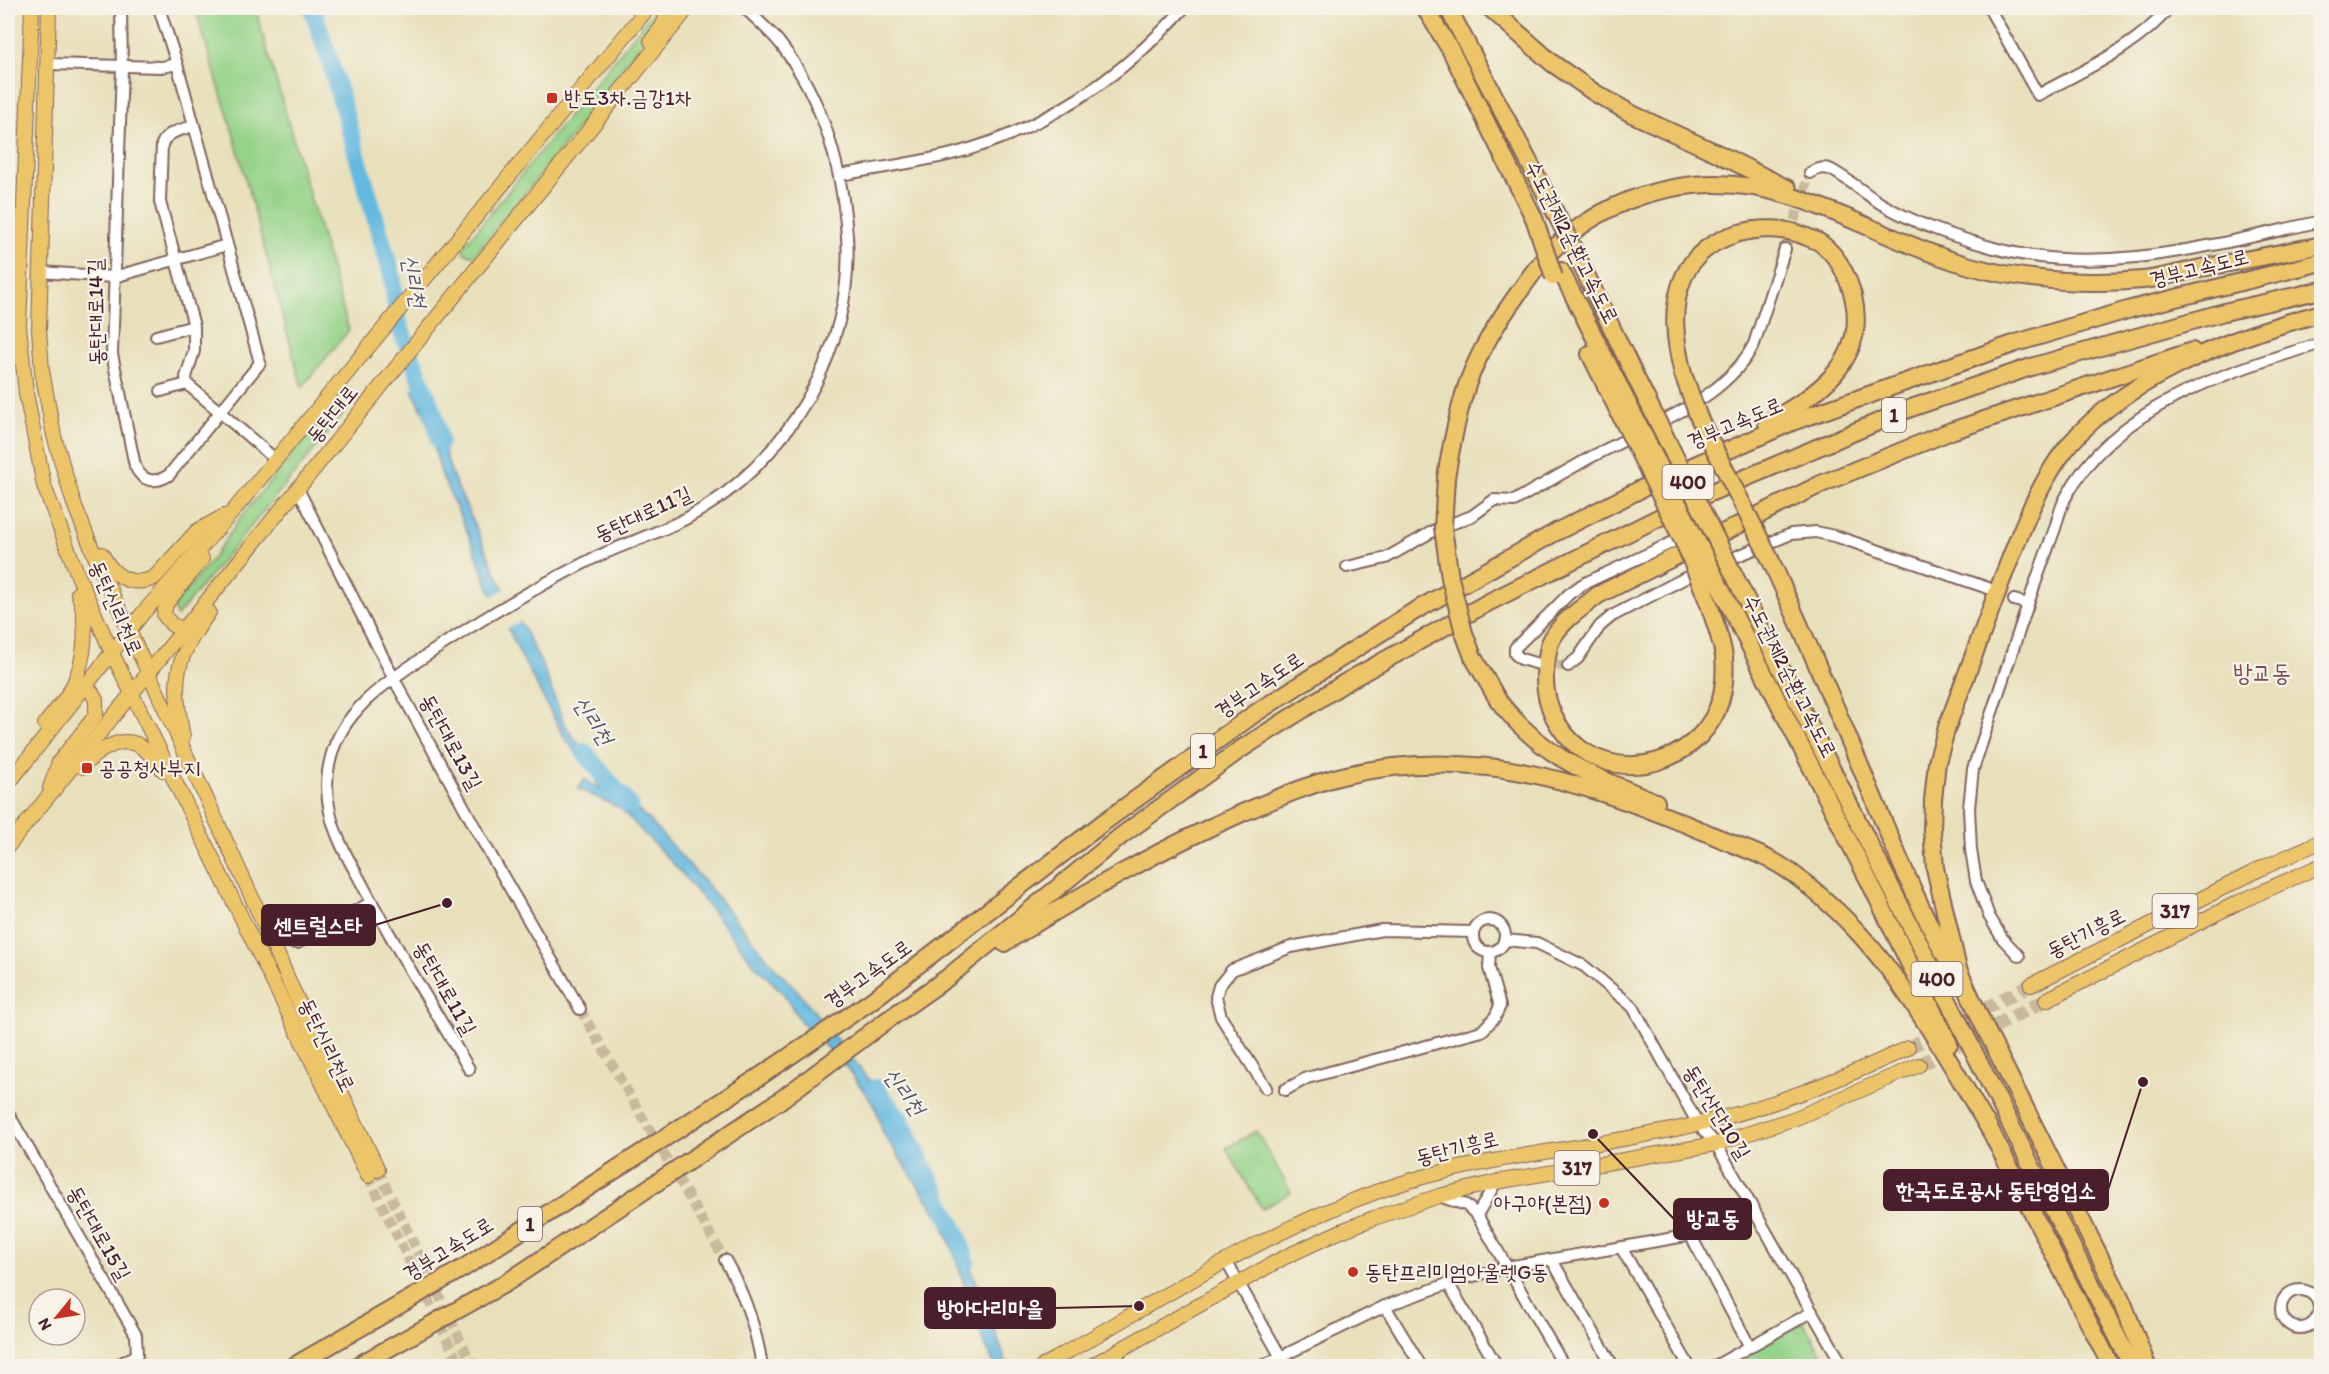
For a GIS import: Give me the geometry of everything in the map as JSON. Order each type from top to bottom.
[{"type":"highway","name":"수도권제2순환고속도로","points":[[1425,8],[1450,49],[1534,218],[1557,274],[1560,294],[1613,386],[1725,597],[1869,881],[1990,1130],[2111,1366]]},
{"type":"highway","name":"수도권제2순환고속도로","points":[[1448,8],[1551,204],[1742,591],[2132,1366]]},
{"type":"highway","points":[[1490,8],[1552,63],[1595,93],[1632,114],[1719,154],[1834,214]]},
{"type":"highway","points":[[1990,1130],[1941,1049],[1880,959],[1840,914],[1778,864],[1670,808],[1610,783],[1555,755],[1531,738],[1498,700],[1473,657],[1464,633],[1449,578],[1443,528],[1446,478],[1454,435],[1468,383],[1494,328],[1533,272],[1564,239],[1603,213],[1627,201],[1695,183],[1721,182],[1789,195],[1952,261],[2006,274],[2055,280],[2143,280],[2322,245]]},
{"type":"highway","points":[[1696,464],[1777,417],[1816,392],[1834,376],[1847,358],[1855,335],[1857,311],[1851,288],[1840,265],[1823,244],[1797,232],[1772,228],[1750,229],[1706,250],[1694,260],[1685,274],[1676,304],[1674,333],[1683,374],[1699,418],[1771,561],[1816,662],[1907,878],[2123,1303],[2147,1366]]},
{"type":"highway","name":"경부고속도로","points":[[294,1366],[465,1267],[762,1075],[871,1001],[1104,822],[1311,676],[1413,612],[1556,532],[1642,488],[1792,422],[2016,343],[2131,309],[2322,262]]},
{"type":"highway","name":"경부고속도로","points":[[357,1366],[506,1283],[779,1101],[886,1020],[947,978],[1121,836],[1241,749],[1346,682],[1500,597],[1698,498],[1911,408],[2031,368],[2214,315],[2322,290]]},
{"type":"highway","points":[[1613,386],[1687,549],[1709,604],[1724,654],[1725,680],[1721,704],[1712,720],[1701,735],[1680,753],[1651,764],[1620,766],[1596,759],[1580,749],[1560,728],[1547,703],[1544,679],[1550,643],[1567,620],[1598,595],[1821,484],[1951,431],[2140,367],[2322,313]]},
{"type":"highway","points":[[1983,1024],[1958,969],[1935,868],[1933,800],[1937,762],[1947,727],[2028,514],[2059,458],[2103,412],[2132,391],[2224,344],[2284,323]]},
{"type":"highway","points":[[947,978],[1068,903],[1202,830],[1315,783],[1382,768],[1459,765],[1529,774],[1669,817],[1778,864]]},
{"type":"main road","name":"동탄신리천로","points":[[32,8],[19,326],[33,435],[44,486],[111,653],[175,786],[373,1173],[271,939],[84,531],[64,472],[48,407],[42,371],[39,329],[49,8]]},
{"type":"main road","name":"동탄대로","points":[[8,784],[129,630],[234,510],[648,8]]},
{"type":"main road","points":[[639,69],[640,55],[666,21],[663,8]]},
{"type":"main road","name":"동탄대로","points":[[8,846],[688,8]]},
{"type":"main road","points":[[64,472],[77,491],[108,567],[124,579],[134,582],[145,582],[154,578],[197,531],[234,510]]},
{"type":"main road","points":[[184,629],[172,625],[164,615],[166,604],[211,548],[234,510]]},
{"type":"main road","points":[[22,766],[42,727],[72,688],[79,669],[85,638],[81,601],[66,562],[61,533]]},
{"type":"main road","points":[[187,760],[176,695],[178,665],[192,635],[256,540]]},
{"type":"main road","points":[[47,798],[59,762],[96,715],[96,700],[91,691],[84,689]]},
{"type":"main road","points":[[47,798],[70,781],[93,755],[114,744],[128,742],[140,746],[175,786]]},
{"type":"main road","name":"동탄기흥로","points":[[2031,985],[2262,868],[2322,841]]},
{"type":"main road","name":"동탄기흥로","points":[[2046,1000],[2228,907],[2322,865]]},
{"type":"main road","name":"동탄기흥로","points":[[1047,1364],[1226,1261],[1322,1214],[1408,1182],[1497,1159],[1636,1137],[1698,1124],[1818,1088],[1908,1048]]},
{"type":"main road","name":"동탄기흥로","points":[[1091,1366],[1283,1258],[1341,1230],[1439,1196],[1496,1182],[1716,1144],[1796,1118],[1919,1065]]},
{"type":"street","name":"동탄대로14길","points":[[121,8],[122,67],[112,354],[135,466],[138,473],[151,481],[169,475],[260,363],[177,64],[159,8]]},
{"type":"street","name":"동탄대로11길","points":[[469,1069],[372,903],[339,840],[330,815],[327,792],[331,756],[347,722],[361,705],[394,679],[454,637],[593,558],[667,528],[709,505],[747,475],[764,458],[798,414],[823,367],[835,335],[843,303],[848,268],[848,243],[840,175],[827,130],[804,80],[776,39],[744,8]]},
{"type":"street","points":[[840,175],[952,154],[1037,122],[1087,94],[1119,71],[1155,39],[1184,8]]},
{"type":"street","points":[[1989,8],[2038,95],[2140,37],[2169,8]]},
{"type":"street","points":[[48,64],[162,68],[177,64]]},
{"type":"street","points":[[194,126],[170,133],[162,144],[160,202],[194,326],[194,351],[186,377],[187,384],[275,459]]},
{"type":"street","points":[[1810,173],[1824,168],[1833,170],[1857,188],[1909,218],[1967,240],[1996,249],[2061,258],[2098,260],[2181,251],[2322,221]]},
{"type":"street","points":[[40,272],[114,277],[227,245]]},
{"type":"street","points":[[1347,567],[1386,558],[1436,530],[1472,516],[1494,500],[1514,501],[1591,457],[1693,406],[1747,357],[1754,344],[1785,249]]},
{"type":"street","points":[[156,336],[194,326]]},
{"type":"street","points":[[2019,956],[2002,938],[1989,916],[1976,881],[1971,850],[1969,808],[1973,769],[2066,497],[2090,461],[2126,428],[2170,400],[2209,380],[2322,343]]},
{"type":"street","points":[[161,391],[187,384]]},
{"type":"street","name":"동탄대로13길","points":[[298,489],[394,679],[482,840],[580,1009]]},
{"type":"street","points":[[1568,666],[1578,658],[1600,626],[1612,616],[1689,576],[1791,534],[1816,532],[1838,537],[1988,588]]},
{"type":"street","points":[[1542,665],[1521,659],[1515,654],[1515,648],[1569,594],[1582,584],[1673,543]]},
{"type":"street","points":[[2014,600],[2028,604]]},
{"type":"street","points":[[271,939],[297,943],[372,903]]},
{"type":"street","points":[[1495,921],[1503,929],[1504,940],[1499,949],[1490,952],[1480,950],[1476,947],[1473,932],[1479,923],[1495,921]]},
{"type":"street","points":[[1266,1088],[1221,1017],[1216,997],[1219,986],[1232,970],[1291,947],[1382,930],[1473,932]]},
{"type":"street","name":"동탄산단10길","points":[[1504,940],[1538,943],[1584,966],[1633,1007],[1698,1124],[1716,1144],[1843,1366]]},
{"type":"street","points":[[1285,1090],[1307,1078],[1482,1031],[1495,1017],[1500,1006],[1489,968],[1490,952]]},
{"type":"street","points":[[2322,1022],[2322,1037]]},
{"type":"street","name":"동탄대로15길","points":[[8,1113],[136,1335],[137,1355],[116,1366]]},
{"type":"street","points":[[1477,1215],[1496,1182]]},
{"type":"street","points":[[1439,1196],[1460,1202],[1477,1215],[1564,1366]]},
{"type":"street","points":[[1262,1366],[1385,1306],[1448,1283],[1507,1267],[1622,1249],[1703,1233],[1751,1206]]},
{"type":"street","points":[[1690,1236],[1750,1347]]},
{"type":"street","points":[[1622,1249],[1689,1366]]},
{"type":"street","points":[[725,1260],[742,1292],[754,1323],[762,1366]]},
{"type":"street","points":[[1552,1260],[1613,1366]]},
{"type":"street","points":[[1226,1261],[1286,1366]]},
{"type":"street","points":[[1448,1283],[1497,1366]]},
{"type":"street","points":[[1385,1306],[1420,1366]]},
{"type":"street","points":[[1715,1366],[1812,1312]]},
{"type":"street","points":[[1112,1366],[1121,1350]]},
{"type":"green space","points":[[195,8],[255,8],[349,330],[302,387],[234,136]]},
{"type":"green space","points":[[656,8],[659,13],[658,23],[624,65],[612,86],[474,256],[464,253],[463,247]]},
{"type":"green space","points":[[336,401],[345,405],[347,410],[177,616],[174,609],[176,603],[213,558],[240,518]]},
{"type":"green space","points":[[1256,1131],[1291,1192],[1262,1209],[1226,1148]]},
{"type":"green space","points":[[1803,1322],[1829,1366],[1725,1366]]},
{"type":"water","points":[[398,340],[434,414],[452,475],[497,575],[544,669],[564,724],[618,792],[649,820],[715,894],[777,970],[798,991],[889,1105],[908,1134],[959,1237],[1008,1366],[995,1366],[977,1327],[941,1220],[883,1133],[875,1106],[847,1068],[801,1022],[784,994],[755,965],[680,871],[620,808],[578,789],[585,779],[600,790],[594,775],[564,737],[519,652],[488,585],[442,476],[425,416],[391,347]]},
{"type":"pier","points":[[399,337],[420,379],[410,392],[388,347]]},
{"type":"pier","points":[[507,588],[523,620],[506,629],[490,597]]},
{"type":"waterway","name":"신리천","points":[[312,8],[329,58],[392,276],[398,322],[434,414],[440,442]]},
{"type":"waterway","name":"신리천","points":[[584,752],[630,806]]},
{"type":"waterway","name":"신리천","points":[[875,1088],[900,1119],[958,1236],[966,1261]]},
{"type":"tunnel","points":[[1785,249],[1810,173]]},
{"type":"tunnel","points":[[1542,665],[1568,666]]},
{"type":"tunnel","points":[[1908,1048],[2031,985]]},
{"type":"tunnel","points":[[1919,1065],[2046,1000]]},
{"type":"tunnel","points":[[580,1009],[725,1260]]},
{"type":"tunnel","points":[[378,1170],[473,1366]]},
{"type":"tunnel","points":[[368,1176],[460,1366]]},
{"type":"place","name":"반도3차.금강1차","points":[[552,98]]},
{"type":"place","name":"공공청사부지","points":[[87,768]]},
{"type":"place","name":"센트럴스타","points":[[447,903]]},
{"type":"place","name":"한국도로공사 동탄영업소","points":[[2143,1082]]},
{"type":"place","name":"방교동","points":[[1593,1134]]},
{"type":"place","name":"아구야(본점)","points":[[1604,1203]]},
{"type":"place","name":"동탄프리미엄아울렛G동","points":[[1353,1272]]},
{"type":"place","name":"방아다리마을","points":[[1139,1306]]},
{"type":"district","name":"방교동","points":[[2262,673]]}]
